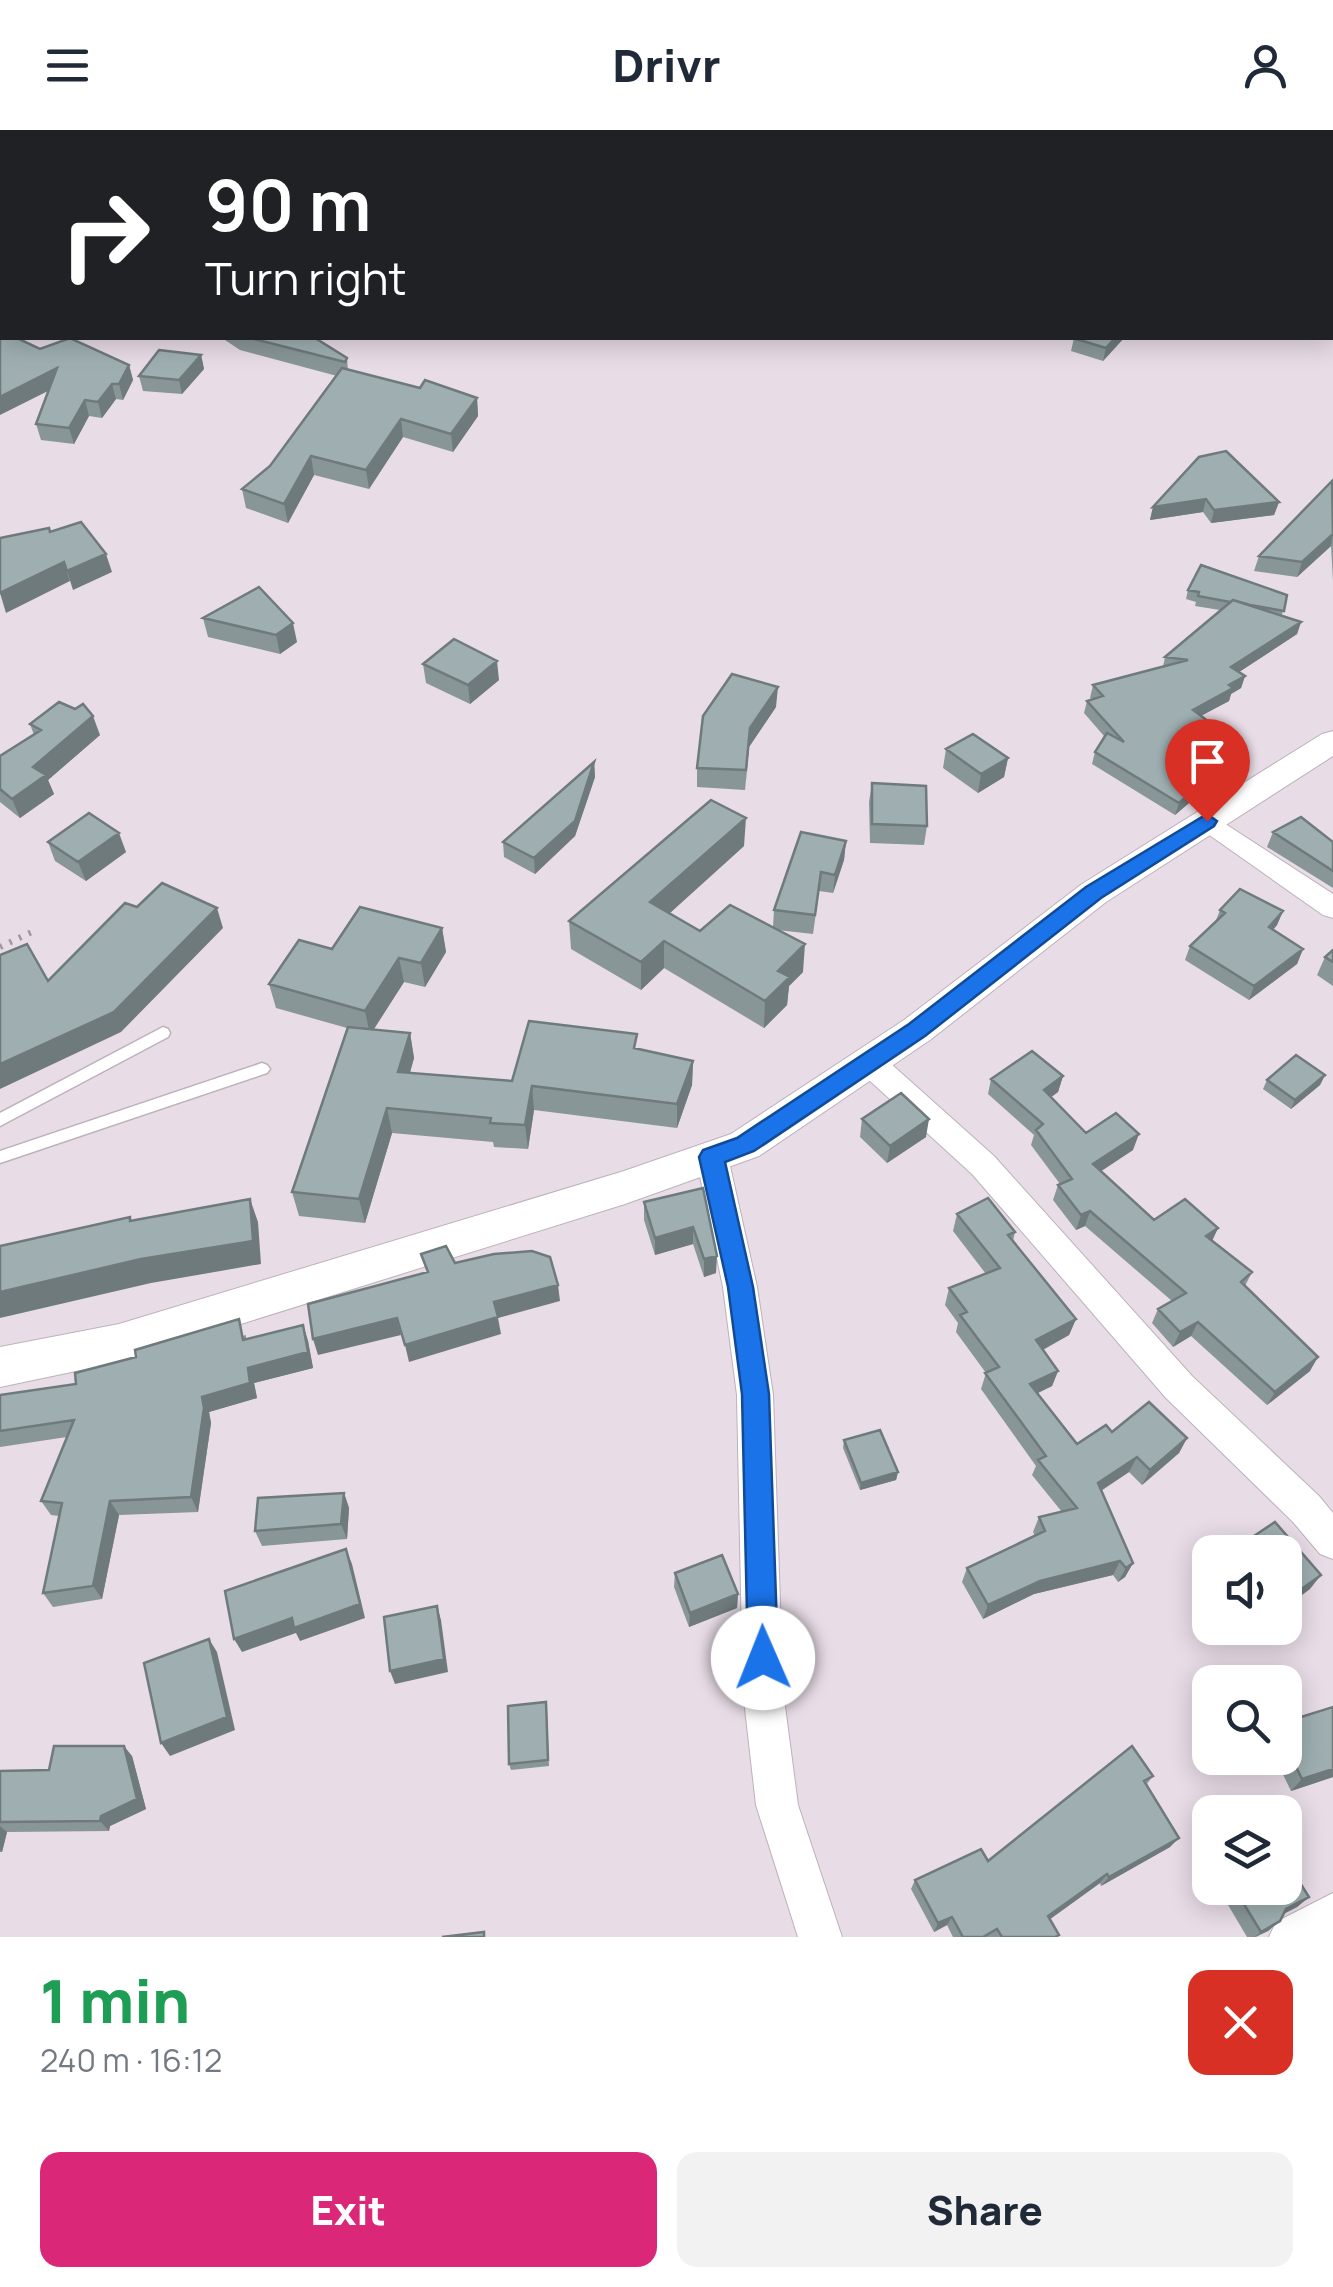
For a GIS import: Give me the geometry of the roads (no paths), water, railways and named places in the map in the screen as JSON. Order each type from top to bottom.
[{"type":"street","points":[[0,1367],[119,1343],[625,1187],[745,1144],[917,1030],[1094,893],[1333,741]]},
{"type":"street","points":[[1207,821],[1333,908]]},
{"type":"street","points":[[869,1062],[982,1165],[1179,1387],[1306,1509],[1333,1541]]},
{"type":"street","points":[[712,1157],[740,1287],[756,1394],[763,1691],[777,1806],[820,1937]]},
{"type":"street","points":[[1291,1937],[1333,1915]]},
{"type":"lane","points":[[0,1120],[163,1033]]},
{"type":"lane","points":[[0,1157],[262,1069]]}]
